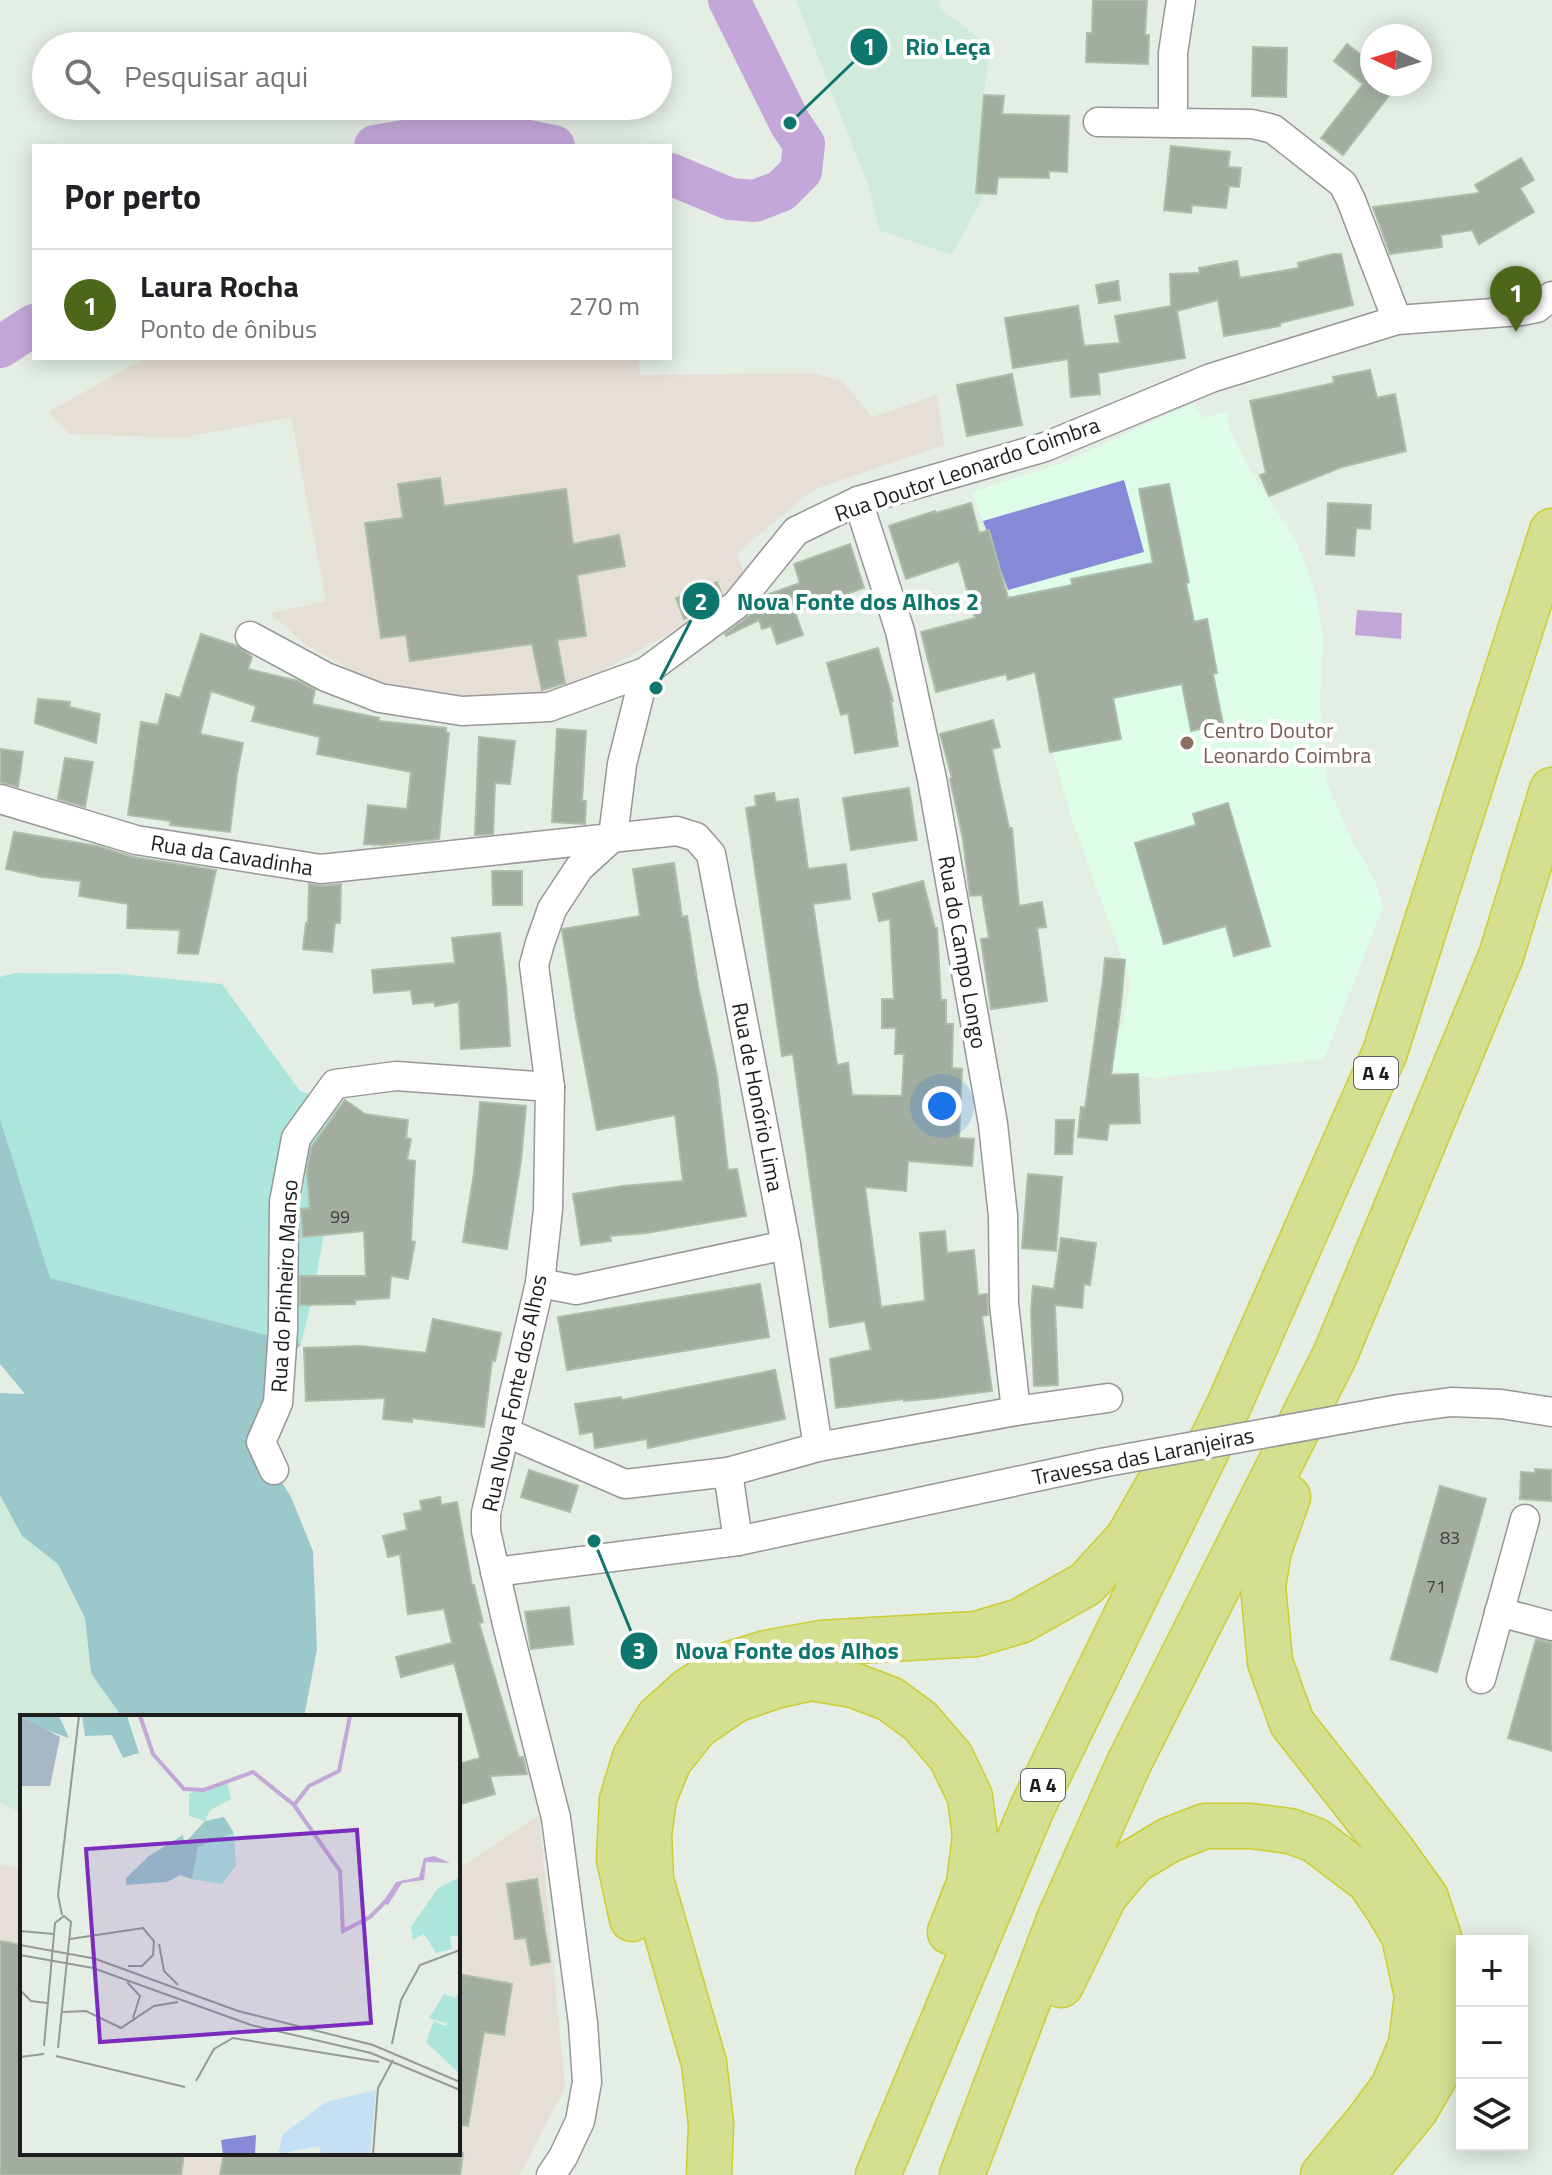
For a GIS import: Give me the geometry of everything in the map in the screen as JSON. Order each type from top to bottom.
[{"type":"highway","name":"A 4","points":[[878,2175],[1033,1806],[1229,1405],[1385,1052],[1552,531]]},
{"type":"highway","points":[[962,2175],[1060,1917],[1129,1763],[1335,1355],[1501,956],[1552,790]]},
{"type":"highway","points":[[1335,1355],[1315,1440],[1284,1506],[1269,1550],[1263,1586],[1270,1662],[1292,1723],[1426,1898],[1447,1962],[1450,1993],[1439,2069],[1416,2109],[1362,2175]]},
{"type":"highway","points":[[683,2175],[683,2119],[668,2026],[629,1909],[619,1859],[622,1800],[635,1757],[658,1718],[689,1690],[730,1664],[766,1653],[821,1643],[976,1634],[1020,1621],[1086,1584],[1128,1538],[1160,1482],[1229,1405]]},
{"type":"highway","points":[[709,2175],[711,2124],[704,2063],[651,1880],[649,1835],[654,1798],[669,1761],[696,1727],[735,1700],[811,1678],[853,1685],[890,1699],[920,1721],[951,1757],[970,1797],[975,1836],[969,1884],[929,1987],[878,2175]]},
{"type":"highway","points":[[1002,2069],[1041,2029],[1105,1895],[1134,1861],[1169,1840],[1205,1826],[1251,1826],[1290,1831],[1315,1840],[1369,1881],[1404,1936],[1417,1996],[1411,2044],[1393,2087],[1323,2175]]},
{"type":"street","points":[[1173,123],[1173,53],[1181,0]]},
{"type":"street","points":[[1098,122],[1252,124],[1273,129],[1343,184],[1397,320]]},
{"type":"street","name":"Rua Doutor Leonardo Coimbra","points":[[250,636],[326,677],[380,698],[462,711],[549,707],[645,672],[736,605],[796,531],[858,501],[1045,447],[1211,378],[1397,320],[1521,311],[1537,308],[1552,296]]},
{"type":"street","name":"Rua do Campo Longo","points":[[858,501],[900,631],[932,779],[993,1124],[1003,1216],[1004,1304],[1016,1411]]},
{"type":"street","points":[[613,837],[622,764],[645,672]]},
{"type":"street","name":"Rua da Cavadinha","points":[[0,799],[136,840],[321,869],[613,837]]},
{"type":"street","name":"Rua de Honório Lima","points":[[613,837],[677,831],[696,837],[711,854],[786,1245],[818,1447]]},
{"type":"street","name":"Rua Nova Fonte dos Alhos","points":[[551,2175],[580,2121],[587,2082],[583,2023],[556,1818],[495,1572],[486,1531],[486,1513],[540,1283],[548,1209],[550,1087],[534,965],[552,909],[579,868],[613,837]]},
{"type":"street","name":"Rua do Pinheiro Manso","points":[[274,1470],[261,1442],[278,1403],[283,1330],[284,1202],[296,1138],[335,1084],[396,1076],[550,1087]]},
{"type":"street","points":[[540,1283],[576,1290],[786,1245]]},
{"type":"street","points":[[505,1432],[625,1484],[728,1472],[818,1447],[1016,1411],[1108,1398]]},
{"type":"street","name":"Travessa das Laranjeiras","points":[[495,1572],[738,1541],[1101,1463],[1399,1409],[1451,1402],[1501,1404],[1552,1412]]},
{"type":"street","points":[[728,1472],[738,1541]]},
{"type":"street","points":[[1481,1679],[1525,1519]]},
{"type":"street","points":[[1499,1612],[1552,1626]]},
{"type":"shaded area","points":[[796,0],[939,0],[942,10],[989,46],[980,133],[984,194],[952,255],[879,230],[869,188]]},
{"type":"shaded area","points":[[141,360],[639,360],[640,375],[812,373],[842,381],[872,417],[937,395],[944,445],[813,490],[737,553],[746,581],[692,621],[588,679],[541,693],[476,698],[369,680],[306,645],[270,613],[326,601],[291,417],[181,438],[69,434],[48,412]]},
{"type":"shaded area","name":"Centro Doutor Leonardo Coimbra","points":[[1193,403],[1203,418],[1228,411],[1228,426],[1251,472],[1295,539],[1314,587],[1323,638],[1320,703],[1327,783],[1350,837],[1375,880],[1383,907],[1324,1059],[1154,1078],[1101,1069],[1122,1025],[1131,983],[1070,814],[1012,599],[972,492],[1062,463]]},
{"type":"shaded area","points":[[1124,480],[1144,552],[1008,590],[983,521]]},
{"type":"shaded area","points":[[1357,610],[1402,613],[1401,639],[1355,635]]},
{"type":"shaded area","points":[[15,973],[120,974],[222,984],[300,1091],[359,1110],[336,1170],[301,1344],[49,1278],[0,1119],[0,977]]},
{"type":"shaded area","points":[[0,1119],[50,1278],[301,1344],[279,1370],[274,1470],[291,1497],[313,1551],[317,1649],[304,1715],[121,1715],[91,1673],[85,1618],[58,1564],[22,1536],[0,1495],[0,1393],[25,1394],[0,1364]]},
{"type":"shaded area","points":[[0,1495],[22,1536],[58,1564],[85,1618],[91,1673],[121,1715],[20,1715],[20,1812],[0,1803]]},
{"type":"shaded area","points":[[539,1815],[565,2087],[520,2175],[0,2175],[0,1864],[20,1868],[20,2155],[460,2155],[460,1868]]},
{"type":"building","points":[[1093,0],[1147,0],[1145,35],[1149,35],[1148,64],[1086,62],[1087,33],[1092,33]]},
{"type":"building","points":[[1347,44],[1360,54],[1360,82],[1334,61]]},
{"type":"building","points":[[1253,47],[1287,48],[1286,97],[1252,96]]},
{"type":"building","points":[[1360,88],[1360,96],[1389,96],[1343,155],[1321,138]]},
{"type":"building","points":[[984,95],[1004,96],[1002,114],[1069,116],[1067,172],[1049,171],[1049,178],[998,177],[996,194],[976,193]]},
{"type":"building","points":[[1171,146],[1230,152],[1228,167],[1241,168],[1239,187],[1229,186],[1226,208],[1192,205],[1191,213],[1164,210]]},
{"type":"building","points":[[1521,158],[1534,180],[1520,188],[1534,212],[1479,244],[1472,230],[1441,235],[1442,247],[1390,254],[1373,207],[1480,193],[1475,185]]},
{"type":"building","points":[[1341,254],[1353,305],[1280,323],[1280,326],[1224,336],[1218,300],[1177,311],[1185,358],[1098,373],[1100,394],[1071,397],[1068,359],[1013,368],[1005,318],[1078,306],[1084,346],[1120,343],[1115,316],[1171,306],[1170,274],[1200,273],[1199,268],[1237,261],[1240,278],[1299,268],[1298,263]]},
{"type":"building","points":[[1118,281],[1120,300],[1099,303],[1096,285]]},
{"type":"building","points":[[1370,370],[1377,398],[1395,394],[1406,451],[1342,467],[1269,496],[1260,475],[1266,473],[1250,401],[1334,383],[1333,377]]},
{"type":"building","points":[[1012,374],[1022,425],[967,436],[957,385]]},
{"type":"building","points":[[440,478],[444,506],[566,489],[573,544],[619,535],[625,566],[577,575],[586,636],[557,640],[565,683],[542,690],[532,644],[410,661],[406,635],[381,638],[365,523],[403,518],[398,484]]},
{"type":"building","points":[[1169,484],[1194,622],[1207,619],[1223,724],[1191,731],[1182,684],[1113,698],[1121,739],[1050,752],[1035,672],[1008,680],[1006,674],[936,692],[921,632],[975,618],[959,561],[906,579],[889,526],[971,503],[979,533],[989,530],[1008,598],[1072,585],[1071,579],[1153,563],[1139,489]]},
{"type":"building","points":[[1328,503],[1371,505],[1370,529],[1356,528],[1354,556],[1326,554]]},
{"type":"building","points":[[850,544],[864,588],[795,612],[803,635],[777,644],[771,626],[762,629],[759,620],[726,636],[749,616],[766,595],[800,583],[794,564]]},
{"type":"building","points":[[717,582],[722,595],[684,619],[676,598]]},
{"type":"building","points":[[201,634],[237,646],[252,657],[248,669],[298,681],[315,690],[312,704],[379,718],[378,721],[446,728],[446,733],[449,733],[439,839],[364,844],[368,805],[407,809],[411,772],[317,754],[320,737],[252,721],[256,706],[211,691],[200,734],[243,743],[230,832],[170,825],[171,821],[128,815],[141,722],[158,725],[166,694],[180,698]]},
{"type":"building","points":[[878,648],[893,701],[898,746],[855,753],[848,713],[841,715],[827,663]]},
{"type":"building","points":[[38,699],[70,702],[69,707],[100,714],[96,743],[35,723]]},
{"type":"building","points":[[993,720],[1000,747],[992,749],[1009,828],[1012,828],[1019,906],[1042,902],[1046,927],[1037,928],[1047,1001],[991,1009],[981,939],[989,938],[982,895],[970,896],[952,778],[940,734]]},
{"type":"building","points":[[557,729],[586,731],[582,801],[586,801],[585,824],[552,822]]},
{"type":"building","points":[[479,737],[515,741],[510,784],[495,783],[493,834],[475,835]]},
{"type":"building","points":[[0,749],[23,752],[18,787],[0,782]]},
{"type":"building","points":[[65,758],[93,762],[85,807],[58,799]]},
{"type":"building","points":[[909,788],[917,840],[851,850],[843,798]]},
{"type":"building","points":[[774,793],[776,802],[798,799],[808,869],[846,864],[850,899],[813,904],[837,1065],[848,1063],[852,1095],[902,1096],[904,1054],[895,1054],[896,1028],[882,1028],[882,999],[894,999],[890,919],[879,921],[873,894],[923,881],[937,928],[941,1000],[946,1000],[946,1024],[953,1024],[952,1068],[962,1069],[959,1138],[974,1139],[972,1166],[908,1161],[906,1191],[865,1187],[881,1307],[925,1301],[920,1233],[945,1231],[947,1253],[974,1250],[978,1295],[987,1294],[988,1315],[982,1316],[992,1391],[836,1408],[830,1359],[871,1350],[865,1321],[830,1327],[793,1054],[782,1056],[746,808],[756,806],[755,796]]},
{"type":"building","points":[[1228,803],[1270,946],[1234,956],[1226,926],[1164,944],[1135,843],[1196,825],[1193,814]]},
{"type":"building","points":[[14,832],[97,846],[133,857],[216,870],[198,954],[178,953],[180,930],[127,928],[128,904],[79,896],[81,881],[6,869]]},
{"type":"building","points":[[674,863],[682,917],[687,916],[717,1075],[728,1170],[737,1169],[746,1216],[610,1236],[611,1241],[581,1245],[573,1194],[683,1181],[675,1115],[597,1130],[562,930],[640,916],[633,869]]},
{"type":"building","points":[[492,871],[522,871],[522,905],[493,905]]},
{"type":"building","points":[[309,884],[341,884],[340,923],[335,923],[332,952],[303,949],[308,923]]},
{"type":"building","points":[[500,933],[510,1046],[461,1049],[459,1002],[435,1006],[434,1002],[413,1004],[411,990],[374,993],[372,970],[455,963],[452,938]]},
{"type":"building","points":[[1105,958],[1125,960],[1111,1075],[1138,1074],[1140,1123],[1109,1124],[1107,1140],[1078,1137],[1081,1107],[1085,1108]]},
{"type":"building","points":[[345,1100],[365,1114],[408,1120],[406,1138],[411,1139],[407,1160],[415,1161],[411,1241],[415,1242],[408,1279],[391,1276],[389,1298],[355,1300],[355,1304],[300,1305],[300,1276],[366,1276],[364,1231],[303,1237],[301,1209],[310,1208],[307,1172],[311,1148]]},
{"type":"building","points":[[480,1102],[526,1106],[507,1249],[463,1242],[474,1173]]},
{"type":"building","points":[[1056,1120],[1074,1120],[1072,1154],[1055,1154]]},
{"type":"building","points":[[1028,1174],[1062,1177],[1056,1251],[1022,1248]]},
{"type":"building","points":[[1061,1238],[1096,1243],[1090,1285],[1084,1284],[1082,1308],[1055,1305],[1058,1385],[1034,1386],[1033,1286],[1054,1289]]},
{"type":"building","points":[[760,1284],[769,1337],[567,1370],[558,1317]]},
{"type":"building","points":[[433,1319],[501,1333],[495,1361],[492,1360],[484,1427],[412,1418],[412,1422],[383,1419],[385,1398],[306,1401],[304,1348],[360,1346],[426,1353]]},
{"type":"building","points":[[775,1370],[785,1419],[648,1448],[647,1439],[595,1448],[593,1432],[580,1434],[575,1404],[621,1397],[622,1400]]},
{"type":"building","points":[[1535,1469],[1552,1470],[1552,1501],[1520,1499],[1521,1472],[1535,1473]]},
{"type":"building","points":[[529,1470],[578,1486],[570,1512],[521,1497]]},
{"type":"building","points":[[1440,1486],[1486,1499],[1437,1672],[1391,1659]]},
{"type":"building","points":[[440,1497],[441,1505],[457,1502],[472,1585],[483,1622],[479,1623],[519,1758],[523,1757],[527,1774],[490,1776],[495,1794],[460,1804],[460,1763],[480,1758],[454,1663],[401,1677],[396,1657],[452,1643],[444,1609],[408,1614],[400,1554],[388,1557],[383,1536],[407,1530],[404,1514],[422,1510],[420,1501]]},
{"type":"building","points":[[569,1607],[573,1644],[531,1649],[525,1612]]},
{"type":"building","points":[[1536,1639],[1552,1643],[1552,1751],[1508,1738]]},
{"type":"building","points":[[537,1879],[550,1962],[531,1965],[526,1938],[515,1939],[507,1884]]},
{"type":"building","points":[[0,1941],[20,1945],[20,2155],[184,2155],[181,2175],[0,2175]]},
{"type":"building","points":[[460,1974],[512,1984],[504,2035],[484,2032],[468,2126],[460,2125]]},
{"type":"building","points":[[463,2153],[460,2175],[220,2175],[224,2155]]},
{"type":"waterway","points":[[672,175],[730,199],[755,201],[781,191],[801,171],[804,144],[790,123],[729,0]]},
{"type":"waterway","points":[[387,144],[404,141],[524,140],[544,144]]},
{"type":"waterway","points":[[0,347],[32,326]]},
{"type":"place","name":"Rio Leça","points":[[790,123]]},
{"type":"place","name":"Laura Rocha","points":[[1516,332]]},
{"type":"place","name":"Nova Fonte dos Alhos 2","points":[[656,688]]},
{"type":"place","name":"Centro Doutor Leonardo Coimbra","points":[[1187,743]]},
{"type":"place","name":"Nova Fonte dos Alhos","points":[[594,1541]]}]
